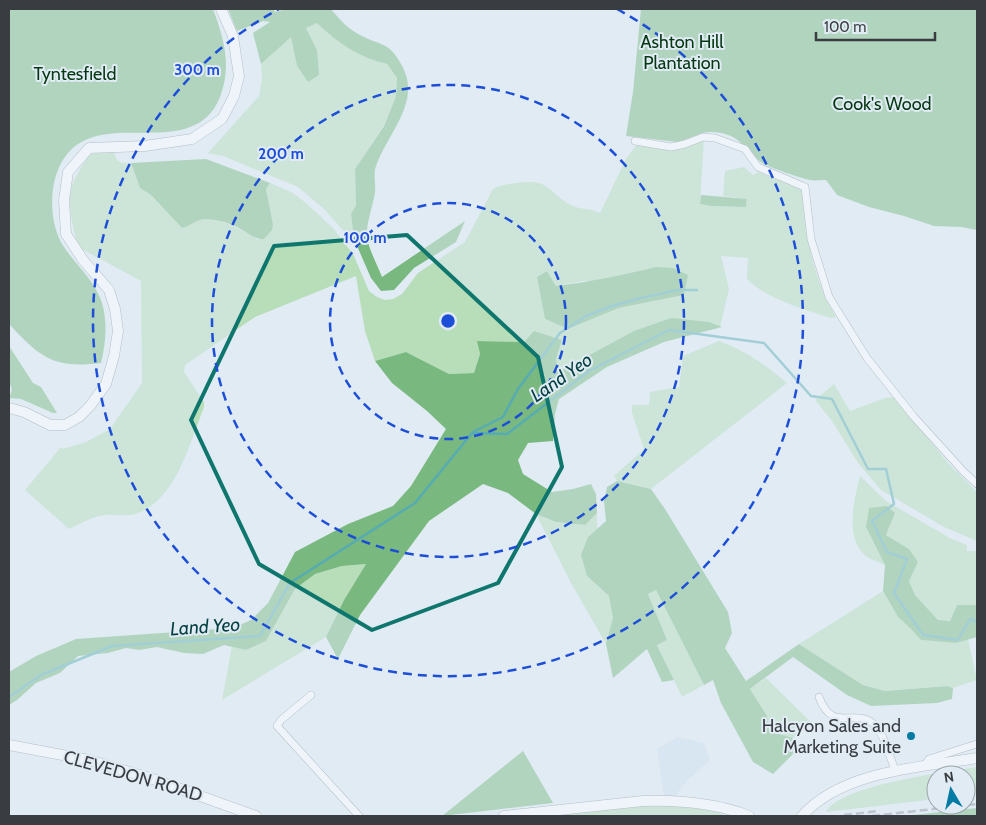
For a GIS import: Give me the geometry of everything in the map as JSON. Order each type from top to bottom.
[{"type":"main road","points":[[9,408],[24,412],[50,425],[65,425],[79,417],[90,406],[106,384],[114,356],[118,330],[115,309],[109,290],[83,260],[66,234],[64,200],[68,172],[89,148],[145,146],[192,139],[222,119],[234,96],[239,76],[233,36],[221,9]]},
{"type":"main road","name":"CLEVEDON ROAD","points":[[9,745],[89,760],[150,778],[256,816]]},
{"type":"main road","points":[[802,816],[816,802],[836,790],[867,778],[895,771],[977,758]]},
{"type":"main road","points":[[504,816],[643,801],[692,803],[726,809],[749,816]]},
{"type":"street","points":[[635,141],[671,147],[703,137],[715,138],[745,149],[758,166],[805,187],[811,239],[829,297],[867,358],[914,418],[977,484]]},
{"type":"street","points":[[311,695],[281,720],[277,726],[359,816]]},
{"type":"street","points":[[819,697],[822,706],[828,713],[837,718],[855,717],[866,719],[876,725],[895,771]]},
{"type":"street","points":[[924,766],[929,759],[977,744]]},
{"type":"highlighted area","points":[[407,235],[538,357],[562,467],[498,583],[372,630],[259,564],[191,420],[274,246]]},
{"type":"shaded area","points":[[677,737],[704,743],[710,760],[687,781],[677,796],[664,796],[657,749]]},
{"type":"green space","name":"Tyntesfield","points":[[9,9],[213,9],[223,42],[226,63],[224,86],[220,97],[207,117],[190,127],[169,132],[101,135],[81,142],[65,157],[59,166],[55,177],[52,202],[55,226],[64,247],[94,285],[101,300],[105,315],[106,332],[101,363],[71,364],[49,358],[30,345],[9,324]]},
{"type":"green space","points":[[228,9],[273,9],[275,12],[286,9],[331,9],[353,31],[389,48],[397,57],[407,78],[406,104],[376,166],[375,192],[367,231],[369,246],[382,277],[465,221],[456,242],[414,268],[394,290],[381,291],[371,278],[354,239],[351,214],[356,205],[355,169],[384,126],[396,96],[397,78],[387,64],[367,58],[349,48],[332,37],[317,23],[306,28],[317,50],[319,75],[308,82],[297,66],[291,37],[261,64],[253,33],[270,22],[263,21],[237,31]]},
{"type":"green space","name":"Cook's Wood","points":[[641,9],[977,9],[977,230],[961,227],[934,226],[869,207],[837,195],[826,180],[805,179],[762,163],[740,142],[728,135],[706,132],[677,142],[626,136],[633,92]]},
{"type":"green space","points":[[317,22],[349,48],[387,64],[397,78],[396,96],[384,125],[355,169],[356,205],[351,214],[354,237],[349,237],[324,209],[298,187],[223,156],[208,153],[259,96],[262,79],[261,64],[291,36],[297,66],[317,50],[306,28]]},
{"type":"green space","points":[[704,139],[700,204],[746,207],[747,199],[723,196],[725,171],[744,167],[753,175],[758,172],[803,189],[808,239],[816,271],[836,317],[830,318],[775,298],[747,279],[748,258],[721,256],[729,289],[720,327],[709,322],[558,372],[556,359],[562,340],[524,342],[477,341],[480,354],[474,373],[449,374],[406,352],[375,361],[365,331],[356,276],[255,317],[185,365],[184,372],[204,402],[204,407],[180,469],[161,497],[149,507],[131,515],[96,517],[69,529],[25,490],[61,447],[63,449],[86,442],[110,429],[142,383],[141,281],[78,247],[75,234],[70,210],[71,189],[90,154],[113,151],[117,160],[122,163],[131,163],[140,188],[151,195],[182,228],[196,221],[215,220],[223,222],[258,240],[273,224],[266,189],[270,183],[293,193],[333,228],[353,254],[369,291],[385,300],[393,299],[402,294],[418,273],[465,242],[493,189],[517,183],[531,182],[542,184],[571,205],[600,213],[626,159],[637,144],[671,149]],"holes":[[[547,271],[556,286],[582,281],[598,281],[684,295],[619,308],[568,329],[545,319],[537,277]]]},
{"type":"green space","points":[[206,159],[270,183],[266,189],[273,224],[272,230],[264,239],[254,237],[231,224],[214,220],[200,220],[182,228],[151,195],[140,188],[131,163]]},
{"type":"green space","points":[[701,195],[747,199],[746,207],[700,204]]},
{"type":"green space","points":[[656,267],[673,268],[688,275],[684,295],[619,308],[568,329],[545,319],[537,277],[547,271],[556,286]]},
{"type":"green space","points":[[671,318],[709,322],[722,327],[664,342],[607,367],[559,399],[555,414],[553,441],[528,443],[518,460],[523,474],[552,492],[591,484],[596,494],[597,513],[585,525],[556,522],[536,514],[508,493],[483,484],[429,521],[360,615],[338,659],[326,637],[344,600],[366,564],[342,566],[315,574],[295,589],[266,641],[246,650],[224,645],[203,654],[184,653],[157,647],[139,650],[126,648],[108,653],[78,656],[60,673],[36,683],[9,705],[9,672],[36,656],[76,639],[233,628],[251,620],[268,603],[295,552],[348,524],[393,506],[411,486],[446,429],[392,383],[375,361],[406,352],[449,374],[474,373],[480,354],[477,341],[524,342],[534,331],[562,340],[556,359],[558,372],[634,331]]},
{"type":"green space","points":[[719,341],[755,359],[787,383],[651,489],[617,481],[614,476],[644,449],[632,413],[632,405],[649,405],[650,392],[679,387],[683,356]]},
{"type":"green space","points":[[9,346],[33,383],[41,387],[57,413],[21,399],[9,398],[12,390],[9,381]]},
{"type":"green space","points":[[834,384],[850,411],[885,398],[893,397],[897,400],[948,463],[977,492],[977,541],[944,527],[881,490],[858,463],[832,421],[815,400]]},
{"type":"green space","points":[[860,476],[886,501],[950,538],[967,545],[967,551],[977,551],[977,605],[957,605],[950,621],[938,620],[915,595],[909,581],[909,549],[886,535],[895,513],[866,527],[885,565],[867,557],[860,550],[855,541],[853,519],[855,496]]},
{"type":"green space","points":[[617,481],[651,489],[665,509],[728,612],[732,633],[725,648],[746,681],[799,644],[863,685],[885,691],[947,686],[953,688],[952,699],[937,703],[871,706],[847,695],[793,657],[750,689],[767,716],[769,731],[793,738],[793,754],[773,774],[753,762],[721,703],[713,680],[704,685],[656,590],[648,594],[667,640],[657,645],[674,680],[662,682],[647,649],[613,678],[606,644],[613,618],[609,596],[587,576],[581,555],[588,537],[606,521],[604,501],[607,487]]},
{"type":"green space","points":[[887,506],[895,513],[886,535],[909,549],[918,562],[909,581],[915,595],[938,620],[950,621],[957,605],[977,605],[977,637],[956,643],[921,640],[898,617],[883,591],[885,565],[866,527],[869,508]]},
{"type":"green space","points":[[597,513],[597,529],[588,537],[587,576],[609,596],[614,618],[606,644],[571,583],[536,514],[556,522],[584,525]]},
{"type":"green space","points":[[366,564],[344,600],[326,637],[222,700],[232,646],[246,650],[266,641],[295,589],[315,574],[342,566]]},
{"type":"green space","points":[[656,590],[704,685],[682,697],[657,644],[667,640],[648,594]]},
{"type":"green space","points":[[883,591],[898,617],[921,640],[956,643],[968,639],[977,680],[953,688],[947,686],[885,691],[863,685],[799,644]]},
{"type":"green space","points":[[766,678],[813,724],[793,738],[769,731],[767,716],[750,689]]},
{"type":"green space","points":[[523,751],[553,803],[442,816]]},
{"type":"green space","points":[[976,767],[977,767],[976,795]]},
{"type":"green space","points":[[926,775],[926,800],[826,812],[835,803],[851,794]]},
{"type":"green space","points":[[646,805],[697,808],[726,816],[545,816]]},
{"type":"green space","points":[[976,808],[977,816],[903,816],[926,814],[976,815]]},
{"type":"waterway","points":[[473,432],[503,417],[518,389],[560,333],[586,316],[641,298],[678,290],[697,290]]},
{"type":"waterway","name":"Land Yeo","points":[[9,697],[41,675],[112,646],[260,636],[290,583],[415,503],[472,433],[507,434],[589,371],[669,330],[764,343],[811,396],[832,399],[868,469],[886,469],[894,504],[872,521],[887,552],[907,559],[894,593],[923,635],[958,640],[970,619],[977,622]]},
{"type":"railway","points":[[872,816],[977,804]]},
{"type":"railway","points":[[844,815],[879,811]]},
{"type":"place","name":"Halcyon Sales and Marketing Suite","points":[[911,736]]},
{"type":"park label","name":"Ashton Hill Plantation","points":[[682,52]]}]
